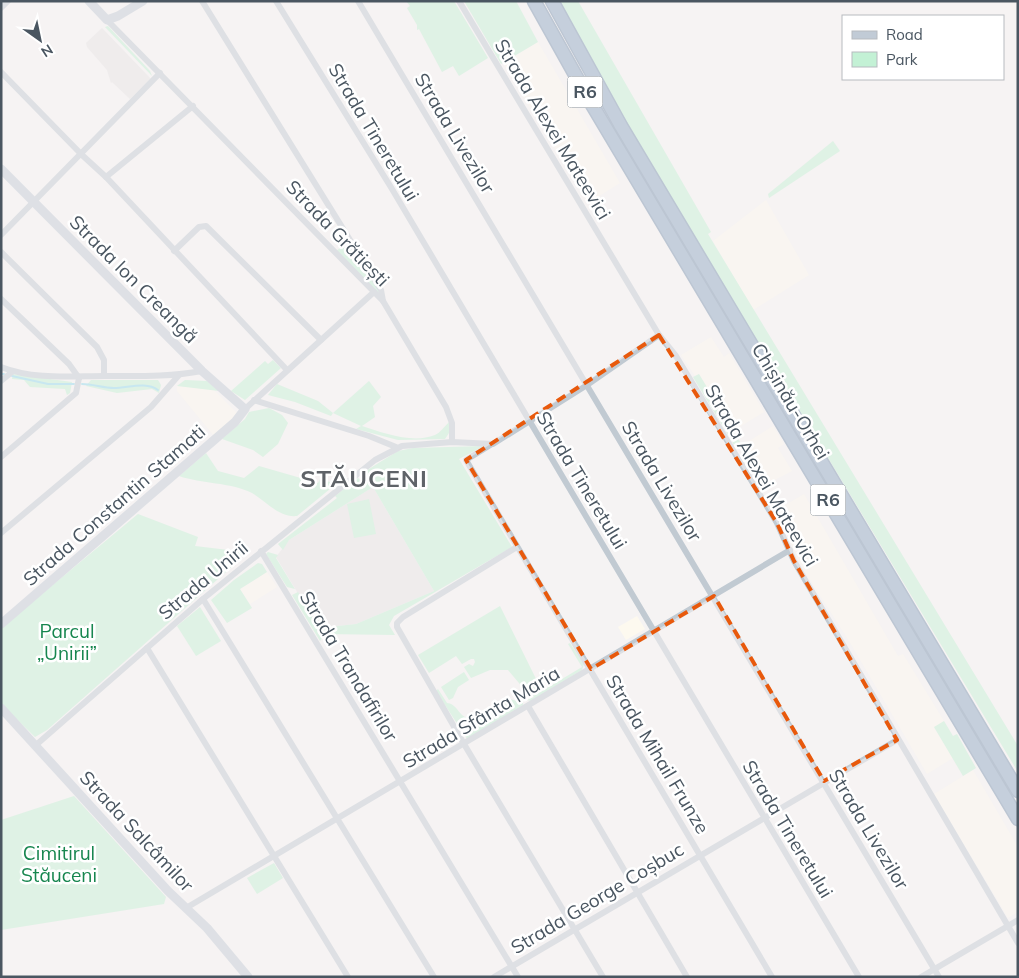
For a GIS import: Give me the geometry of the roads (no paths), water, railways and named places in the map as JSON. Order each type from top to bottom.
[{"type":"highway","name":"Chișinău-Orhei","points":[[534,1],[591,103],[1018,819]]},
{"type":"highway","name":"Chișinău-Orhei","points":[[552,1],[620,126],[1018,791]]},
{"type":"street","points":[[1,8],[8,1]]},
{"type":"street","name":"Strada Grătiești","points":[[89,1],[383,301],[446,406],[452,423],[452,442]]},
{"type":"street","points":[[107,20],[118,16],[143,1]]},
{"type":"street","points":[[202,1],[381,290],[383,301]]},
{"type":"street","name":"Strada Tineretului","points":[[276,1],[392,189],[859,977]]},
{"type":"street","name":"Strada Livezilor","points":[[358,1],[714,596],[939,977]]},
{"type":"street","name":"Strada Alexei Mateevici","points":[[459,1],[659,335],[676,356],[777,523],[794,561],[897,740],[1018,943]]},
{"type":"street","points":[[1,72],[106,177],[287,370]]},
{"type":"street","points":[[1,235],[82,155],[130,102],[160,73]]},
{"type":"street","points":[[106,177],[193,106]]},
{"type":"street","name":"Strada Ion Creangă","points":[[1,169],[202,371],[245,409]]},
{"type":"street","points":[[174,251],[199,227],[206,226],[321,340]]},
{"type":"street","points":[[1,252],[97,347],[104,360],[104,376]]},
{"type":"street","points":[[245,409],[374,292]]},
{"type":"street","points":[[1,300],[69,364],[79,378],[76,393],[1,458]]},
{"type":"street","points":[[254,400],[369,436],[396,447],[452,442],[493,444],[588,385],[659,335]]},
{"type":"street","points":[[1,368],[12,372],[79,378],[179,375],[202,371]]},
{"type":"street","points":[[1,381],[12,372]]},
{"type":"street","points":[[1,533],[131,425],[164,394],[179,375]]},
{"type":"street","name":"Strada Constantin Stamati","points":[[1,624],[142,504],[235,422],[245,409]]},
{"type":"street","name":"Strada Mihail Frunze","points":[[493,444],[466,460],[772,977]]},
{"type":"street","name":"Strada Unirii","points":[[36,745],[203,599],[362,468],[396,447]]},
{"type":"street","points":[[517,548],[397,623],[398,631],[603,977]]},
{"type":"street","name":"Strada Sfânta Maria","points":[[186,908],[790,550]]},
{"type":"street","name":"Strada Trandafirilor","points":[[261,551],[518,977]]},
{"type":"street","points":[[203,599],[434,977]]},
{"type":"street","points":[[146,648],[348,977]]},
{"type":"street","points":[[528,706],[687,977]]},
{"type":"street","name":"Strada Salcâmilor","points":[[1,708],[168,891],[207,928],[248,977]]},
{"type":"street","name":"Strada George Coșbuc","points":[[494,977],[824,781],[897,740]]},
{"type":"street","points":[[921,977],[1018,920]]},
{"type":"waterway","points":[[12,376],[48,384],[74,384]]},
{"type":"waterway","points":[[82,384],[114,388],[142,385],[158,390]]},
{"type":"district","name":"STĂUCENI","points":[[364,479]]},
{"type":"park label","name":"Parcul „Unirii”","points":[[67,642]]},
{"type":"park label","name":"Cimitirul Stăuceni","points":[[59,864]]}]
